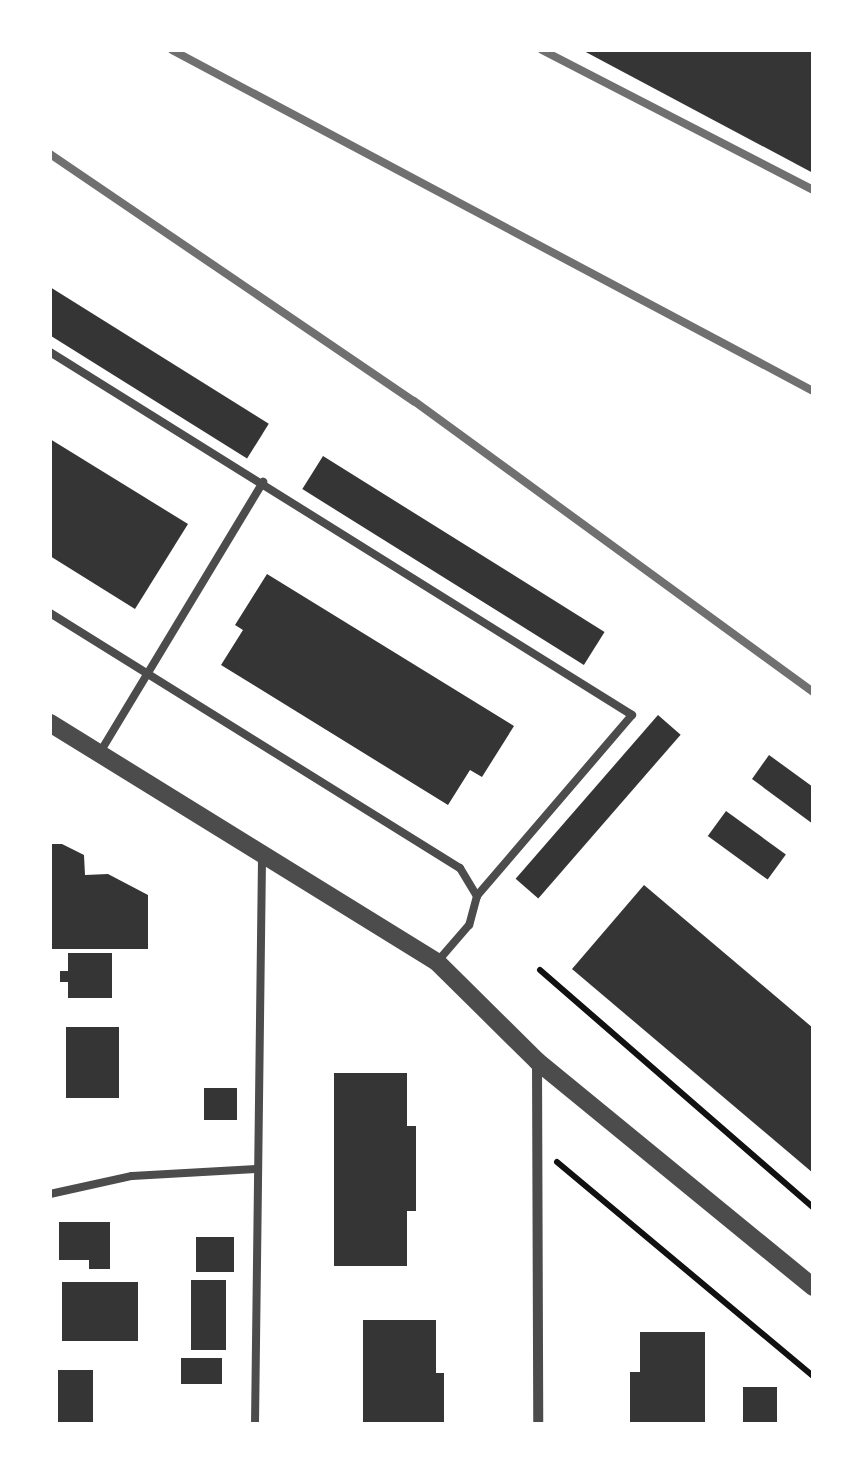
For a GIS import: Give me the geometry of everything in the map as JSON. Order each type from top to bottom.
[{"type":"street","points":[[50,723],[437,962],[537,1061],[813,1287]]},
{"type":"street","points":[[537,1061],[538,1424]]},
{"type":"lane","points":[[50,352],[632,714],[477,896],[469,925],[437,962]]},
{"type":"lane","points":[[100,754],[263,482]]},
{"type":"lane","points":[[50,613],[460,868],[477,896]]},
{"type":"lane","points":[[255,1424],[262,853]]},
{"type":"lane","points":[[50,1194],[132,1176],[258,1169]]},
{"type":"path","points":[[540,970],[813,1208]]},
{"type":"path","points":[[537,1144],[813,1376]]},
{"type":"building","points":[[582,50],[813,50],[813,173]]},
{"type":"building","points":[[50,287],[269,424],[247,458],[50,335]]},
{"type":"building","points":[[50,439],[188,524],[135,609],[50,556]]},
{"type":"building","points":[[323,456],[605,632],[584,665],[302,489]]},
{"type":"building","points":[[267,574],[514,726],[482,777],[470,770],[448,805],[221,665],[243,630],[235,625]]},
{"type":"building","points":[[658,715],[681,735],[538,898],[516,879]]},
{"type":"building","points":[[769,755],[813,787],[813,824],[752,779]]},
{"type":"building","points":[[726,811],[786,854],[768,880],[708,836]]},
{"type":"building","points":[[50,844],[62,844],[84,855],[85,875],[108,874],[148,895],[148,949],[50,949]]},
{"type":"building","points":[[644,885],[813,1028],[813,1173],[572,969]]},
{"type":"building","points":[[68,953],[112,953],[112,998],[68,998],[68,982],[60,982],[60,971],[68,971]]},
{"type":"building","points":[[66,1027],[119,1027],[119,1098],[66,1098]]},
{"type":"building","points":[[334,1073],[407,1073],[407,1126],[416,1126],[416,1211],[407,1211],[407,1266],[334,1266]]},
{"type":"building","points":[[204,1088],[237,1088],[237,1120],[204,1120]]},
{"type":"building","points":[[59,1222],[110,1222],[110,1269],[89,1269],[89,1260],[59,1260]]},
{"type":"building","points":[[196,1237],[234,1237],[234,1272],[196,1272]]},
{"type":"building","points":[[191,1280],[226,1280],[226,1350],[191,1350]]},
{"type":"building","points":[[62,1282],[138,1282],[138,1341],[62,1341]]},
{"type":"building","points":[[363,1320],[436,1320],[436,1373],[444,1373],[444,1424],[363,1424]]},
{"type":"building","points":[[640,1332],[705,1332],[705,1424],[630,1424],[630,1372],[640,1372]]},
{"type":"building","points":[[181,1358],[222,1358],[222,1384],[181,1384]]},
{"type":"building","points":[[58,1370],[93,1370],[93,1424],[58,1424]]},
{"type":"building","points":[[743,1387],[777,1387],[777,1424],[743,1424]]},
{"type":"railway","points":[[172,50],[813,391]]},
{"type":"railway","points":[[542,50],[813,190]]},
{"type":"railway","points":[[50,154],[414,401],[813,692]]}]
